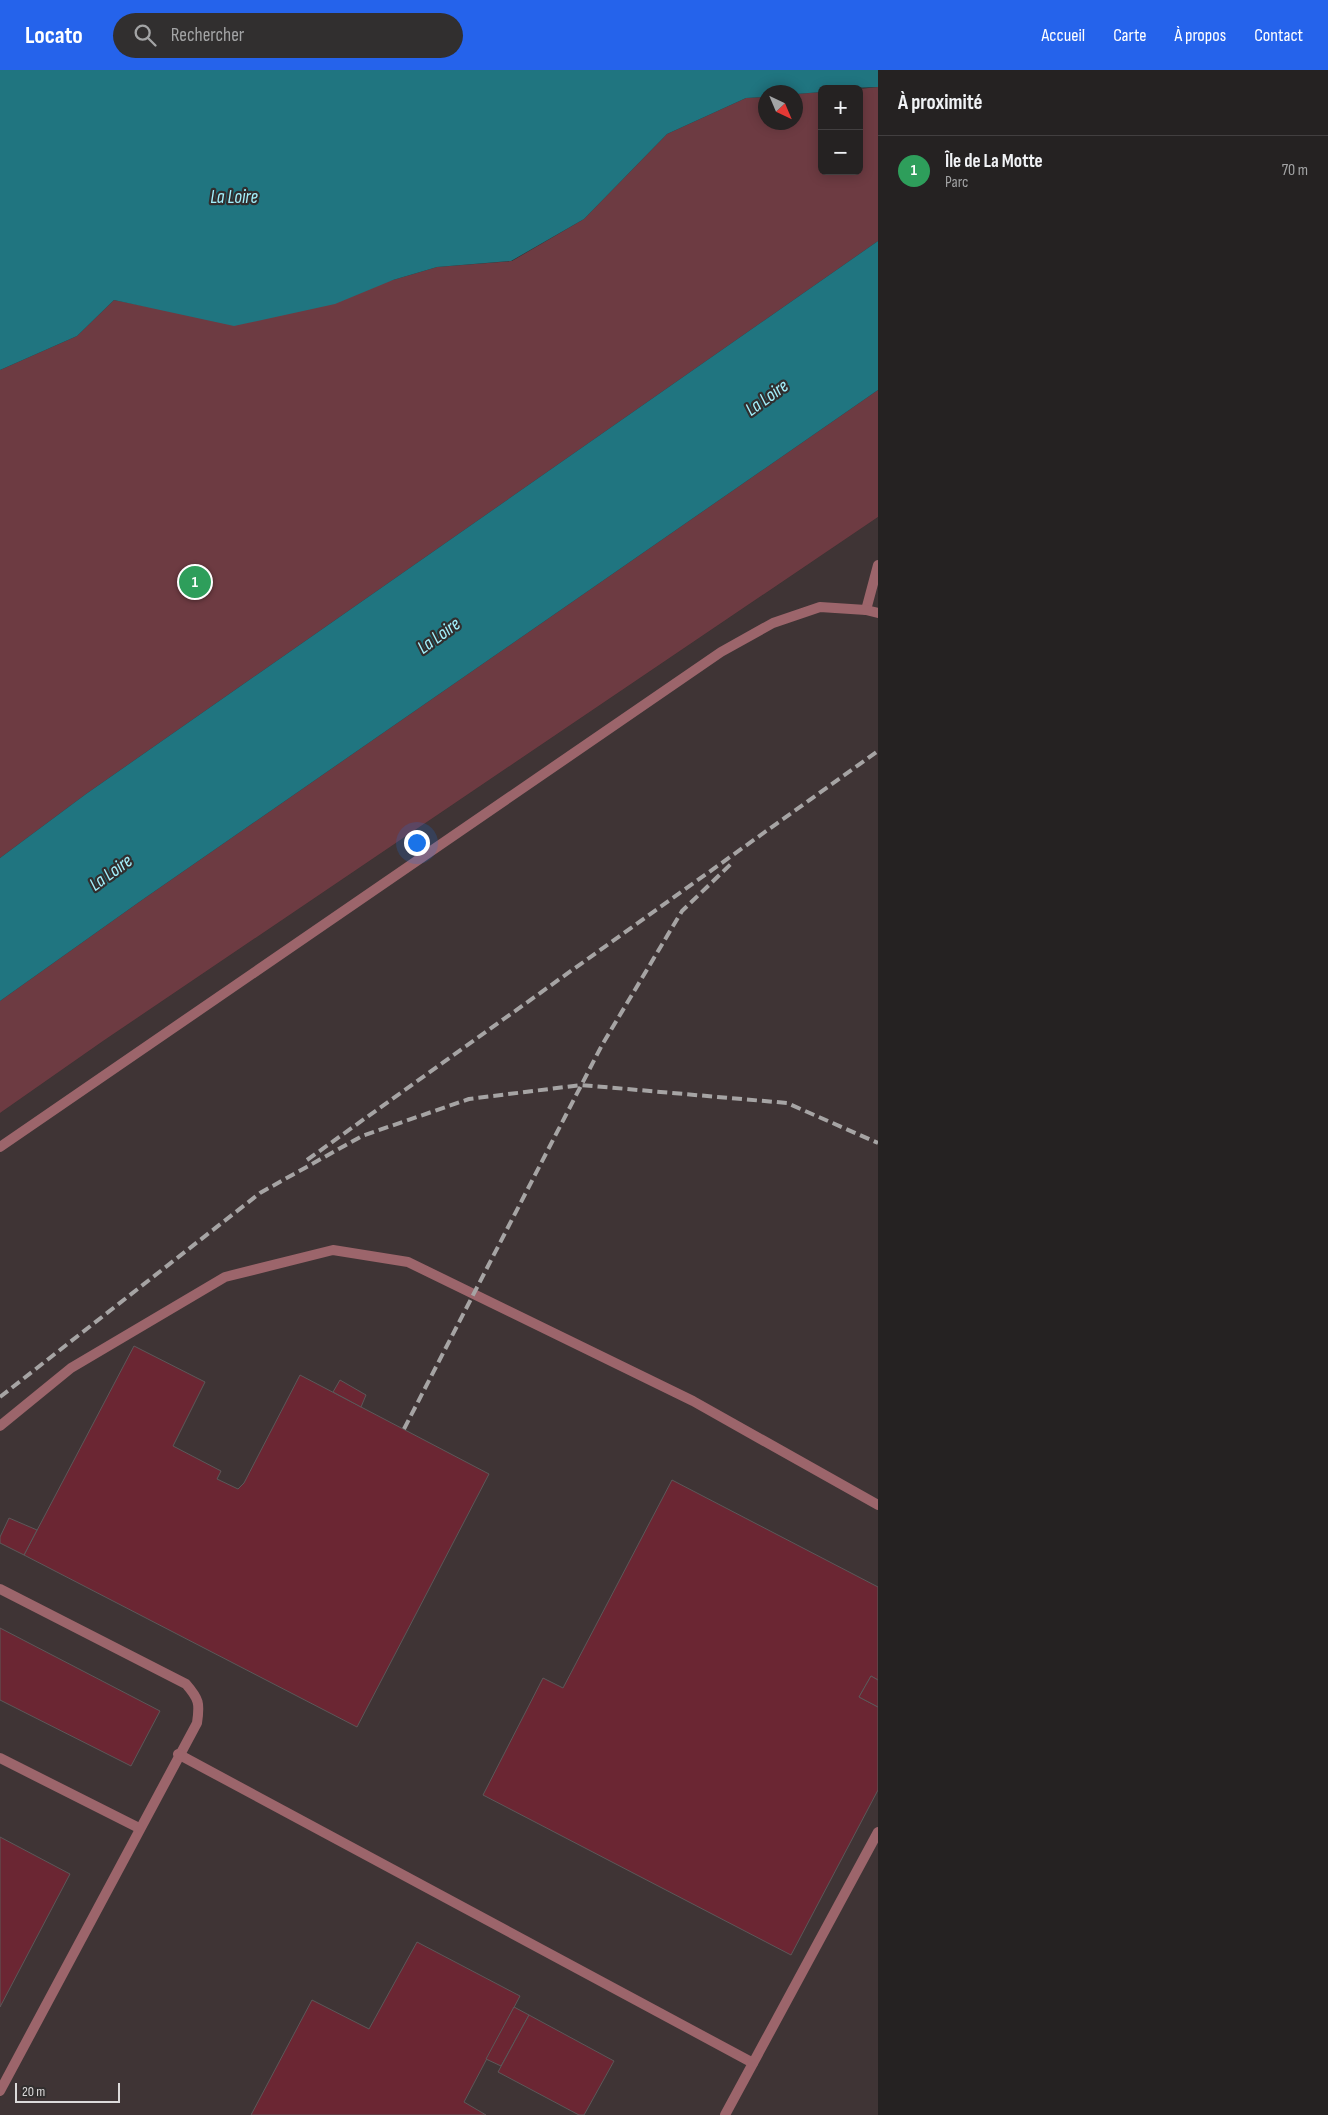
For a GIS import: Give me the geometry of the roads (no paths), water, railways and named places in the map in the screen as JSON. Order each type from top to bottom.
[{"type":"lane","points":[[866,610],[878,565]]},
{"type":"lane","points":[[0,1147],[722,652],[773,623],[820,607],[866,610],[878,613]]},
{"type":"lane","points":[[0,1426],[71,1368],[225,1277],[332,1250],[408,1262],[693,1401],[878,1505]]},
{"type":"lane","points":[[0,1589],[186,1684],[197,1696],[199,1708],[197,1723],[178,1754],[0,2091]]},
{"type":"lane","points":[[178,1754],[753,2063]]},
{"type":"lane","points":[[0,1758],[140,1828]]},
{"type":"lane","points":[[725,2115],[878,1832]]},
{"type":"water","name":"La Loire","points":[[0,70],[878,70],[878,87],[818,85],[818,92],[803,93],[803,85],[758,85],[758,97],[746,98],[667,134],[584,219],[511,261],[437,267],[393,280],[335,304],[234,326],[114,300],[77,336],[0,370]]},
{"type":"water","points":[[878,241],[878,390],[142,900],[0,1001],[0,858],[86,794]]},
{"type":"railway","points":[[307,1160],[878,751]]},
{"type":"railway","points":[[404,1429],[602,1045],[682,911],[733,862]]},
{"type":"railway","points":[[0,1397],[260,1193],[362,1136],[469,1099],[581,1085],[787,1103],[878,1143]]},
{"type":"place","name":"Île de La Motte","points":[[195,582]]}]
